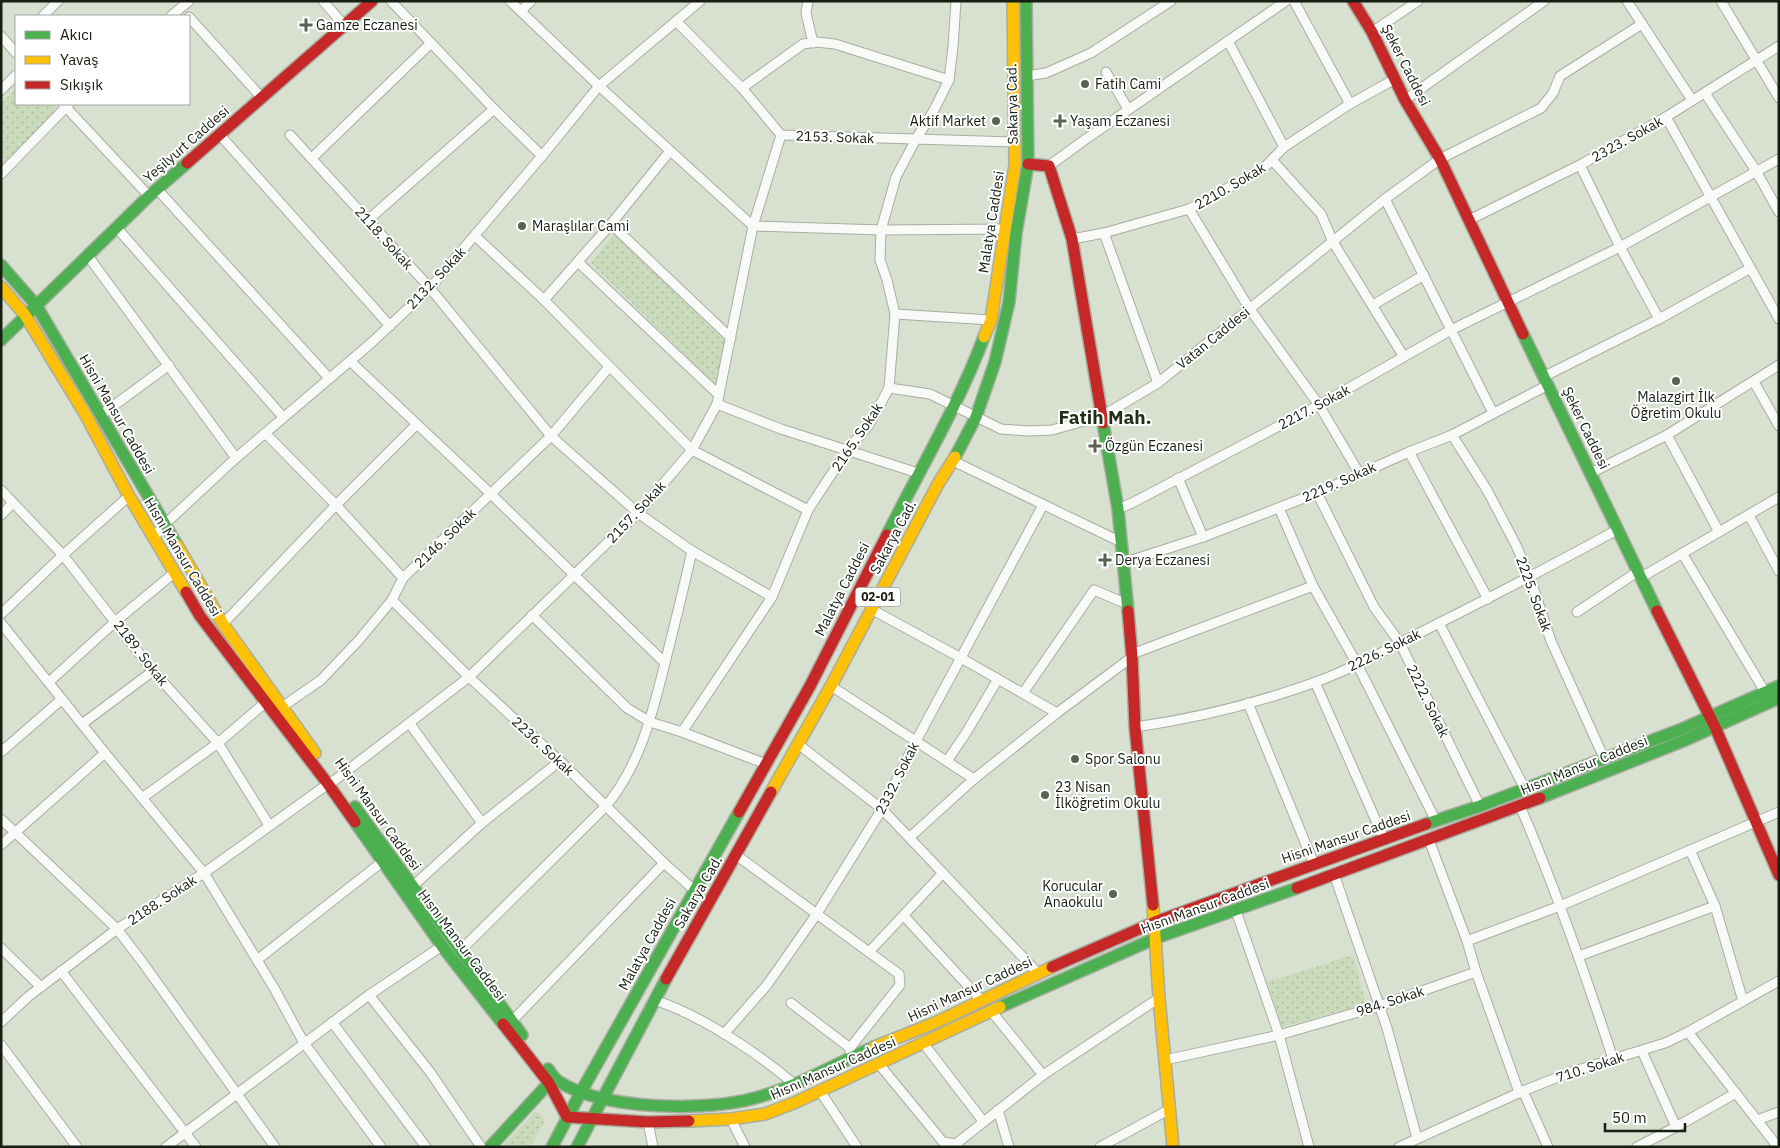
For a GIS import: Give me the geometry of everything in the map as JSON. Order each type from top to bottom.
[{"type":"main road","name":"Yeşilyurt Caddesi","points":[[1,340],[153,193],[372,1]]},
{"type":"main road","name":"Malatya Caddesi","points":[[552,1147],[694,890],[810,686],[918,473],[955,407],[991,320],[1015,165],[1013,1]]},
{"type":"main road","name":"Şeker Caddesi","points":[[1353,1],[1372,32],[1405,100],[1440,159],[1638,575],[1712,722],[1757,820],[1779,875]]},
{"type":"main road","name":"Sakarya Cad.","points":[[576,1147],[593,1119],[654,1000],[831,686],[938,484],[976,417],[995,362],[1009,302],[1016,233],[1028,164],[1027,2]]},
{"type":"main road","points":[[1028,164],[1050,166],[1072,239],[1118,508],[1132,656],[1135,727],[1155,922],[1159,998],[1173,1147]]},
{"type":"main road","name":"Hisni Mansur Caddesi","points":[[1,264],[36,305],[223,624],[332,782],[461,950],[556,1080],[581,1092],[603,1099],[644,1106],[700,1106],[753,1100],[794,1084],[850,1053],[982,1001],[1038,973],[1155,922],[1480,806],[1682,729],[1712,722],[1779,686]]},
{"type":"main road","name":"Hısnı Mansur Caddesi","points":[[1,287],[25,315],[84,412],[129,496],[200,616],[266,702],[332,782],[382,862],[442,946],[549,1083],[567,1117],[648,1122],[731,1119],[765,1114],[820,1091],[1064,978],[1156,938],[1236,912],[1520,806],[1683,741],[1712,722],[1779,698]]},
{"type":"main road","points":[[490,1147],[549,1083]]},
{"type":"street","points":[[44,15],[58,1]]},
{"type":"street","points":[[188,15],[178,5],[189,1]]},
{"type":"street","points":[[323,1],[344,25]]},
{"type":"street","points":[[391,1],[494,110],[542,156]]},
{"type":"street","points":[[510,1],[599,86],[753,226],[881,230],[1005,230]]},
{"type":"street","points":[[520,11],[532,1]]},
{"type":"street","name":"2132. Sokak","points":[[154,538],[164,525],[236,458],[390,326],[430,288],[599,86],[700,1]]},
{"type":"street","points":[[808,1],[806,13],[813,43]]},
{"type":"street","name":"2165. Sokak","points":[[682,732],[772,598],[808,510],[848,449],[868,425],[889,388],[896,314],[880,260],[881,230],[896,177],[916,139],[934,112],[949,80],[956,1]]},
{"type":"street","points":[[1026,76],[1046,73],[1091,53],[1171,1]]},
{"type":"street","points":[[1050,166],[1082,140],[1286,1]]},
{"type":"street","points":[[1294,1],[1350,104]]},
{"type":"street","points":[[1372,32],[1418,1]]},
{"type":"street","points":[[1405,100],[1544,1]]},
{"type":"street","points":[[1627,1],[1692,100]]},
{"type":"street","points":[[1721,1],[1779,98]]},
{"type":"street","points":[[190,17],[262,98]]},
{"type":"street","name":"2153. Sokak","points":[[676,21],[742,88],[781,136],[1014,142]]},
{"type":"street","name":"Vatan Caddesi","points":[[889,388],[930,394],[1001,429],[1052,430],[1102,416],[1158,383],[1385,199],[1440,159],[1541,108],[1552,93],[1560,76],[1642,24]]},
{"type":"street","points":[[1,36],[14,47]]},
{"type":"street","points":[[1228,41],[1284,147]]},
{"type":"street","points":[[312,158],[431,43]]},
{"type":"street","points":[[742,88],[803,44],[813,43],[835,44],[949,80]]},
{"type":"street","name":"2323. Sokak","points":[[1469,220],[1580,165],[1666,117],[1779,46]]},
{"type":"street","points":[[1106,72],[1128,109]]},
{"type":"street","points":[[1,90],[15,76]]},
{"type":"street","name":"2210. Sokak","points":[[1072,239],[1104,233],[1189,209],[1263,170],[1284,147],[1350,104],[1395,79]]},
{"type":"street","points":[[1705,93],[1756,171],[1779,212]]},
{"type":"street","points":[[1,174],[66,105],[153,193],[329,378]]},
{"type":"street","points":[[368,220],[494,110]]},
{"type":"street","points":[[1666,117],[1779,320]]},
{"type":"street","points":[[220,135],[390,326]]},
{"type":"street","name":"2118. Sokak","points":[[290,135],[430,288],[551,436],[638,513],[692,551],[772,598]]},
{"type":"street","name":"2157. Sokak","points":[[332,782],[469,677],[638,513],[692,450],[718,399],[753,226],[781,136]]},
{"type":"street","points":[[544,300],[612,224],[670,151]]},
{"type":"street","name":"2217. Sokak","points":[[1118,508],[1132,503],[1319,404],[1450,330],[1620,246],[1779,159]]},
{"type":"street","points":[[1272,160],[1321,214],[1333,242],[1404,357]]},
{"type":"street","points":[[1580,165],[1659,319]]},
{"type":"street","points":[[1385,199],[1493,413]]},
{"type":"street","points":[[1189,209],[1249,308],[1319,404],[1359,473]]},
{"type":"street","points":[[612,224],[731,338]]},
{"type":"street","points":[[117,228],[283,417]]},
{"type":"street","points":[[1104,233],[1158,383]]},
{"type":"street","points":[[475,236],[544,300],[692,450],[808,510]]},
{"type":"street","points":[[88,256],[236,458]]},
{"type":"street","points":[[578,262],[718,399],[781,429],[918,473]]},
{"type":"street","points":[[1546,381],[1749,269]]},
{"type":"street","points":[[1372,305],[1424,276]]},
{"type":"street","points":[[896,314],[991,320]]},
{"type":"street","points":[[350,361],[491,494],[665,663]]},
{"type":"street","points":[[101,415],[168,365]]},
{"type":"street","points":[[1591,473],[1668,435],[1779,365]]},
{"type":"street","name":"2146. Sokak","points":[[282,707],[321,680],[359,640],[392,600],[403,578],[551,436],[609,367]]},
{"type":"street","name":"2219. Sokak","points":[[1123,563],[1203,537],[1279,508],[1452,435],[1546,381]]},
{"type":"street","points":[[1754,382],[1779,426]]},
{"type":"street","points":[[223,624],[336,505],[416,425]]},
{"type":"street","points":[[265,433],[336,505],[403,578]]},
{"type":"street","name":"2225. Sokak","points":[[1452,435],[1487,490],[1516,545],[1530,578],[1551,641],[1604,758]]},
{"type":"street","points":[[1668,435],[1719,532]]},
{"type":"street","points":[[1409,452],[1488,599]]},
{"type":"street","points":[[952,461],[1121,542]]},
{"type":"street","points":[[1178,478],[1203,537]]},
{"type":"street","name":"2189. Sokak","points":[[1,490],[63,555],[153,671],[218,743],[269,825]]},
{"type":"street","name":"2222. Sokak","points":[[1317,493],[1374,607],[1400,643],[1480,806]]},
{"type":"street","points":[[1,614],[129,496]]},
{"type":"street","points":[[1577,612],[1638,575],[1682,553],[1779,497]]},
{"type":"street","points":[[1,515],[13,503]]},
{"type":"street","name":"2332. Sokak","points":[[724,1034],[767,985],[816,915],[882,809],[916,741],[1043,505]]},
{"type":"street","points":[[1279,508],[1313,586],[1357,664],[1436,821]]},
{"type":"street","points":[[1749,515],[1779,571]]},
{"type":"street","name":"2226. Sokak","points":[[1135,727],[1165,723],[1248,703],[1315,682],[1357,664],[1530,578],[1617,530]]},
{"type":"street","points":[[461,950],[617,793],[636,758],[650,722],[692,551]]},
{"type":"street","points":[[1682,553],[1765,692]]},
{"type":"street","points":[[48,682],[116,621],[174,573]]},
{"type":"street","points":[[910,837],[974,780],[1132,656],[1313,586]]},
{"type":"street","points":[[1023,693],[1094,590],[1127,604]]},
{"type":"street","name":"2236. Sokak","points":[[392,600],[469,677],[560,761],[694,890]]},
{"type":"street","points":[[871,610],[961,658],[1057,713]]},
{"type":"street","points":[[532,615],[627,708],[650,722],[766,764]]},
{"type":"street","points":[[1,622],[105,753],[204,873],[257,960],[304,1043],[381,1147]]},
{"type":"street","points":[[1439,623],[1525,789]]},
{"type":"street","points":[[82,724],[153,671]]},
{"type":"street","points":[[947,761],[998,679]]},
{"type":"street","points":[[1315,682],[1384,839]]},
{"type":"street","points":[[831,686],[974,780]]},
{"type":"street","points":[[1,752],[62,699]]},
{"type":"street","points":[[142,798],[218,743],[266,702]]},
{"type":"street","points":[[1248,703],[1314,864]]},
{"type":"street","points":[[410,724],[482,824]]},
{"type":"street","points":[[798,744],[882,809],[1038,973]]},
{"type":"street","points":[[1,845],[105,753]]},
{"type":"street","points":[[412,887],[482,824],[560,761]]},
{"type":"street","name":"2188. Sokak","points":[[1,1022],[41,986],[117,929],[204,873],[332,782]]},
{"type":"street","points":[[1520,806],[1580,956],[1613,1059]]},
{"type":"street","points":[[1467,941],[1560,906],[1779,812]]},
{"type":"street","points":[[1,819],[117,929],[149,970],[275,1147]]},
{"type":"street","points":[[1429,840],[1521,1092],[1548,1147]]},
{"type":"street","points":[[1690,850],[1715,906],[1742,1001]]},
{"type":"street","points":[[736,855],[816,915],[897,972],[901,982],[850,1053],[792,1003]]},
{"type":"street","points":[[257,960],[382,862]]},
{"type":"street","points":[[512,1021],[664,863]]},
{"type":"street","points":[[870,952],[943,872]]},
{"type":"street","points":[[1334,874],[1387,1028],[1418,1138]]},
{"type":"street","points":[[1580,956],[1715,906]]},
{"type":"street","points":[[1236,912],[1279,1035],[1309,1147]]},
{"type":"street","points":[[904,916],[982,1001]]},
{"type":"street","points":[[166,1147],[369,995],[442,946]]},
{"type":"street","points":[[1,948],[41,986]]},
{"type":"street","points":[[61,971],[196,1147]]},
{"type":"street","name":"984. Sokak","points":[[1165,1060],[1279,1035],[1379,1006],[1476,972]]},
{"type":"street","name":"710. Sokak","points":[[1399,1147],[1568,1073],[1665,1043],[1779,982]]},
{"type":"street","points":[[369,995],[430,1072],[481,1147]]},
{"type":"street","points":[[878,1063],[943,1142],[956,1146],[983,1120],[1044,1075],[1159,998]]},
{"type":"street","points":[[654,1000],[667,1004],[724,1034],[794,1084]]},
{"type":"street","points":[[992,1012],[1044,1075]]},
{"type":"street","points":[[332,1022],[426,1147]]},
{"type":"street","points":[[1688,1032],[1778,1147]]},
{"type":"street","points":[[1,1044],[77,1147]]},
{"type":"street","points":[[924,1044],[983,1120]]},
{"type":"street","points":[[1642,1051],[1676,1127]]},
{"type":"street","points":[[820,1091],[857,1147]]},
{"type":"street","points":[[1637,1147],[1736,1093]]},
{"type":"street","points":[[1100,1147],[1170,1109]]},
{"type":"street","points":[[998,1110],[1009,1147]]},
{"type":"street","points":[[1757,1120],[1779,1112]]},
{"type":"street","points":[[731,1119],[745,1147]]},
{"type":"street","points":[[648,1122],[653,1147]]},
{"type":"green space","points":[[15,90],[15,105],[54,105],[59,111],[1,166],[1,103]]},
{"type":"green space","points":[[614,234],[725,341],[716,385],[591,263]]},
{"type":"green space","points":[[1353,955],[1366,1004],[1282,1027],[1267,982]]},
{"type":"green space","points":[[535,1112],[541,1115],[544,1122],[530,1147],[501,1147]]},
{"type":"traffic: fast","points":[[955,457],[976,417],[995,362],[1009,302],[1016,233],[1028,164],[1026,1]]},
{"type":"traffic: fast","points":[[1,340],[149,196],[187,163]]},
{"type":"traffic: fast","points":[[1,265],[36,305],[177,545]]},
{"type":"traffic: fast","points":[[1523,334],[1657,611]]},
{"type":"traffic: fast","points":[[887,535],[951,413],[984,337]]},
{"type":"traffic: fast","points":[[1103,423],[1118,509],[1128,611]]},
{"type":"traffic: fast","points":[[1426,824],[1480,806],[1682,729],[1779,686]]},
{"type":"traffic: fast","points":[[1540,798],[1683,741],[1779,698]]},
{"type":"traffic: fast","points":[[355,807],[522,1035]]},
{"type":"traffic: fast","points":[[552,1147],[739,812]]},
{"type":"traffic: fast","points":[[355,822],[442,946],[503,1024]]},
{"type":"traffic: fast","points":[[1000,1007],[1156,938],[1297,888]]},
{"type":"traffic: fast","points":[[577,1147],[666,979]]},
{"type":"traffic: fast","points":[[548,1069],[558,1081],[577,1091],[600,1098],[654,1106],[710,1105],[755,1098],[771,1093],[801,1082],[874,1047]]},
{"type":"traffic: fast","points":[[490,1147],[549,1083]]},
{"type":"traffic: slow","points":[[984,337],[991,320],[1015,165],[1013,1]]},
{"type":"traffic: slow","points":[[1,287],[25,315],[84,412],[129,496],[186,592]]},
{"type":"traffic: slow","points":[[771,792],[831,686],[938,484],[955,457]]},
{"type":"traffic: slow","points":[[177,545],[223,624],[315,753]]},
{"type":"traffic: slow","points":[[1153,905],[1159,998],[1173,1147]]},
{"type":"traffic: slow","points":[[874,1047],[937,1022],[1052,967]]},
{"type":"traffic: slow","points":[[689,1121],[731,1119],[765,1114],[794,1103],[1000,1007]]},
{"type":"traffic: jam","points":[[187,163],[372,1]]},
{"type":"traffic: jam","points":[[1353,1],[1372,32],[1405,100],[1440,159],[1523,334]]},
{"type":"traffic: jam","points":[[1028,164],[1049,166],[1072,239],[1103,423]]},
{"type":"traffic: jam","points":[[739,812],[810,686],[887,535]]},
{"type":"traffic: jam","points":[[186,592],[200,616],[355,822]]},
{"type":"traffic: jam","points":[[1128,611],[1135,727],[1153,905]]},
{"type":"traffic: jam","points":[[1657,611],[1715,727],[1779,875]]},
{"type":"traffic: jam","points":[[666,979],[771,792]]},
{"type":"traffic: jam","points":[[1297,888],[1540,798]]},
{"type":"traffic: jam","points":[[1052,967],[1155,922],[1426,824]]},
{"type":"traffic: jam","points":[[503,1024],[549,1083],[567,1117],[648,1122],[689,1121]]},
{"type":"place","name":"Gamze Eczanesi","points":[[306,25]]},
{"type":"place","name":"Fatih Cami","points":[[1085,84]]},
{"type":"place","name":"Aktif Market","points":[[996,121]]},
{"type":"place","name":"Yaşam Eczanesi","points":[[1060,121]]},
{"type":"place","name":"Maraşlılar Cami","points":[[522,226]]},
{"type":"place","name":"Malazgirt İlk Öğretim Okulu","points":[[1676,381]]},
{"type":"place","name":"Özgün Eczanesi","points":[[1095,446]]},
{"type":"place","name":"Derya Eczanesi","points":[[1105,560]]},
{"type":"place","name":"Spor Salonu","points":[[1075,759]]},
{"type":"place","name":"23 Nisan İlköğretim Okulu","points":[[1045,795]]},
{"type":"place","name":"Korucular Anaokulu","points":[[1113,894]]},
{"type":"district","name":"Fatih Mah.","points":[[1105,417]]}]
